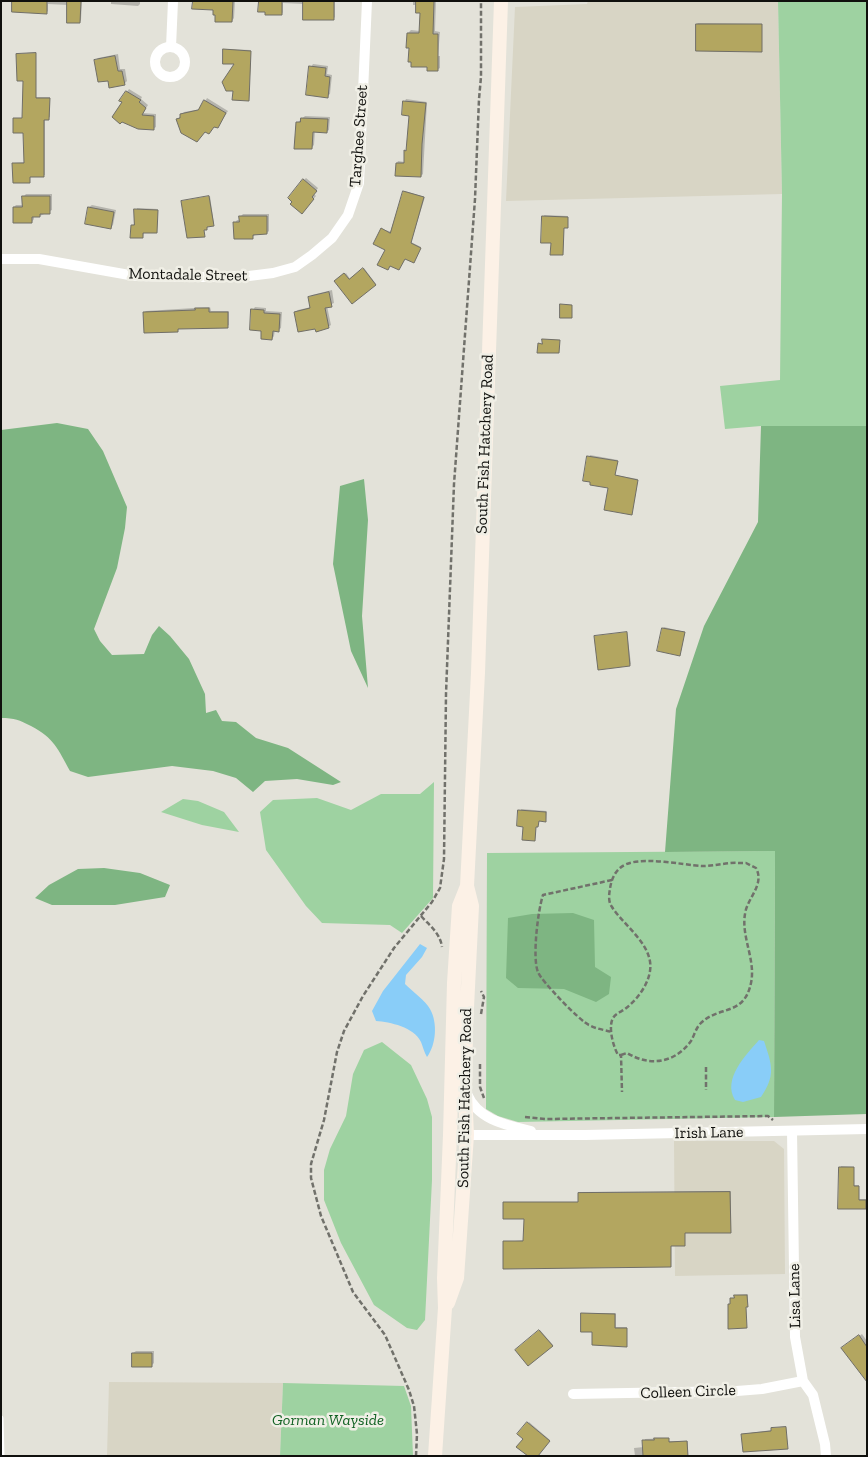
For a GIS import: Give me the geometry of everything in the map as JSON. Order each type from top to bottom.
[{"type":"main road","name":"South Fish Hatchery Road","points":[[446,1308],[457,1278],[467,1135],[465,1092],[472,906],[467,886],[478,673],[501,1]]},
{"type":"main road","name":"South Fish Hatchery Road","points":[[435,1456],[446,1308],[444,1278],[454,983],[459,906],[467,886]]},
{"type":"street","points":[[171,47],[172,1]]},
{"type":"street","name":"Targhee Street","points":[[312,256],[332,238],[348,215],[359,183],[367,1]]},
{"type":"street","name":"Montadale Street","points":[[1,259],[39,259],[134,276],[202,277],[273,274],[295,267],[312,256]]},
{"type":"street","name":"Irish Lane","points":[[465,1092],[476,1110],[495,1121],[552,1135]]},
{"type":"street","name":"Irish Lane","points":[[450,1135],[774,1132],[867,1129]]},
{"type":"street","name":"Lisa Lane","points":[[792,1131],[795,1337],[802,1381],[813,1395],[825,1444],[826,1456]]},
{"type":"street","name":"Colleen Circle","points":[[573,1394],[736,1391],[762,1389],[802,1381]]},
{"type":"lane","points":[[1,1418],[2,1456]]},
{"type":"path","points":[[416,1456],[414,1406],[409,1390],[385,1335],[353,1292],[321,1216],[311,1178],[311,1164],[324,1120],[344,1031],[362,996],[406,932],[432,902],[440,888],[444,858],[446,694],[454,484],[482,77],[481,1]]},
{"type":"path","points":[[632,862],[703,866],[746,863],[756,868],[760,876],[745,911],[744,929],[752,973],[748,991],[742,1002],[735,1008],[713,1016],[700,1024],[684,1050],[674,1056],[653,1062],[633,1057],[627,1053],[621,1056],[615,1050],[612,1032],[613,1019],[642,990],[647,982],[650,969],[649,958],[644,949],[610,906],[609,895],[612,880],[619,868],[632,862]]},
{"type":"path","points":[[612,880],[544,895],[540,905],[535,962],[538,974],[546,984],[588,1025],[612,1032]]},
{"type":"path","points":[[421,916],[437,932]]},
{"type":"path","points":[[474,987],[481,990],[484,997],[479,1018]]},
{"type":"path","points":[[621,1056],[622,1092]]},
{"type":"path","points":[[479,1061],[482,1097],[488,1105]]},
{"type":"path","points":[[706,1067],[706,1090]]},
{"type":"path","points":[[523,1117],[546,1120],[768,1116],[773,1120],[774,1132]]},
{"type":"shaded area","points":[[588,1],[778,1],[782,194],[506,201],[515,7],[587,4]]},
{"type":"shaded area","points":[[674,1141],[774,1141],[784,1149],[785,1274],[675,1276]]},
{"type":"shaded area","points":[[109,1382],[283,1383],[280,1456],[107,1456]]},
{"type":"green space","points":[[778,1],[867,1],[867,426],[761,426],[725,429],[720,386],[780,380],[782,194]]},
{"type":"green space","points":[[57,423],[88,429],[103,451],[127,507],[117,568],[94,629],[100,641],[112,655],[144,654],[152,635],[159,626],[189,659],[205,694],[206,713],[216,710],[222,721],[236,722],[256,738],[288,748],[341,782],[333,785],[297,779],[265,781],[253,792],[236,778],[213,771],[172,766],[88,777],[70,771],[55,745],[39,730],[17,720],[1,718],[1,430]]},
{"type":"green space","points":[[761,426],[867,426],[867,1114],[774,1117],[775,851],[665,852],[676,709],[704,626],[758,522]]},
{"type":"green space","points":[[364,479],[368,520],[362,616],[368,688],[351,651],[333,564],[340,486]]},
{"type":"green space","points":[[434,782],[433,898],[402,933],[390,925],[322,923],[306,906],[266,850],[260,812],[273,800],[317,798],[351,810],[381,794],[420,794]]},
{"type":"green space","points":[[183,799],[198,801],[224,812],[239,832],[202,825],[161,812]]},
{"type":"green space","points":[[775,851],[774,1117],[518,1122],[498,1116],[486,1109],[487,853]]},
{"type":"green space","points":[[104,868],[140,873],[170,885],[165,897],[115,905],[52,905],[35,898],[49,885],[78,869]]},
{"type":"green space","points":[[573,913],[594,920],[595,967],[611,977],[609,994],[596,1002],[564,989],[518,988],[506,978],[508,918],[532,914]]},
{"type":"green space","points":[[382,1042],[411,1065],[427,1099],[432,1117],[432,1180],[425,1320],[417,1330],[407,1328],[374,1305],[341,1243],[324,1200],[324,1170],[330,1149],[346,1116],[353,1074],[364,1050]]},
{"type":"green space","name":"Gorman Wayside","points":[[283,1383],[404,1386],[411,1406],[413,1456],[280,1456]]},
{"type":"water","points":[[420,944],[427,948],[422,957],[406,975],[405,984],[425,1003],[433,1015],[435,1034],[427,1057],[418,1037],[407,1029],[395,1024],[376,1021],[372,1011],[383,991]]},
{"type":"water","points":[[759,1040],[764,1041],[771,1063],[769,1082],[761,1097],[743,1102],[735,1100],[731,1084],[733,1076],[742,1060]]},
{"type":"building","points":[[12,1],[47,1],[47,14],[12,12]]},
{"type":"building","points":[[67,1],[81,1],[80,23],[67,23]]},
{"type":"building","points":[[193,1],[233,1],[232,22],[215,22],[213,10],[192,9]]},
{"type":"building","points":[[259,1],[282,1],[282,15],[265,15],[265,12],[258,12]]},
{"type":"building","points":[[303,1],[334,1],[334,20],[303,20]]},
{"type":"building","points":[[416,1],[434,1],[433,34],[438,34],[438,71],[427,71],[427,67],[411,67],[411,62],[408,62],[409,48],[406,48],[407,33],[419,33],[420,13],[416,13]]},
{"type":"building","points":[[696,24],[762,24],[762,52],[696,51]]},
{"type":"building","points":[[223,49],[251,51],[249,101],[232,100],[233,91],[226,91],[222,82],[234,64],[223,64]]},
{"type":"building","points":[[36,53],[36,98],[50,98],[49,120],[44,120],[44,177],[30,177],[30,183],[13,183],[12,163],[24,163],[23,133],[13,133],[13,118],[22,118],[23,81],[17,81],[16,54]]},
{"type":"building","points":[[115,56],[118,71],[122,71],[125,85],[109,88],[108,81],[98,82],[94,60]]},
{"type":"building","points":[[309,66],[326,68],[325,76],[330,77],[328,98],[306,95]]},
{"type":"building","points":[[126,91],[141,100],[139,102],[146,108],[142,115],[154,116],[154,130],[138,129],[122,122],[120,124],[112,117],[122,102],[119,101]]},
{"type":"building","points":[[204,100],[226,113],[218,128],[214,127],[209,134],[205,132],[197,142],[181,133],[176,119],[180,118],[180,114],[198,110]]},
{"type":"building","points":[[403,101],[426,103],[421,177],[395,176],[396,163],[404,163],[404,150],[406,151],[409,116],[402,115]]},
{"type":"building","points":[[301,118],[328,119],[327,133],[313,132],[312,149],[294,149],[296,122],[300,122]]},
{"type":"building","points":[[303,179],[317,191],[312,197],[314,199],[302,214],[290,204],[292,202],[288,198]]},
{"type":"building","points":[[403,191],[424,197],[411,243],[421,248],[414,263],[405,259],[399,270],[390,266],[388,270],[377,265],[385,250],[373,244],[381,228],[390,233]]},
{"type":"building","points":[[22,196],[50,196],[50,214],[40,214],[40,217],[32,217],[32,223],[13,223],[13,207],[22,207]]},
{"type":"building","points":[[209,196],[214,226],[207,227],[207,230],[204,230],[205,237],[187,238],[181,201]]},
{"type":"building","points":[[88,207],[114,212],[111,229],[85,224]]},
{"type":"building","points":[[134,209],[158,210],[157,233],[143,233],[143,238],[130,238],[131,225],[134,225]]},
{"type":"building","points":[[239,216],[267,216],[267,234],[253,235],[253,239],[234,239],[233,222],[239,222]]},
{"type":"building","points":[[542,216],[568,217],[568,228],[564,228],[563,255],[550,255],[551,243],[541,243]]},
{"type":"building","points":[[363,268],[376,285],[352,304],[334,281],[344,273],[349,279]]},
{"type":"building","points":[[329,292],[332,307],[325,308],[329,328],[316,332],[315,329],[298,332],[294,312],[310,308],[308,297]]},
{"type":"building","points":[[560,304],[572,305],[572,318],[560,318]]},
{"type":"building","points":[[195,308],[209,308],[209,312],[228,312],[228,328],[178,329],[178,332],[144,333],[143,312],[195,310]]},
{"type":"building","points":[[251,309],[264,310],[264,313],[280,314],[279,332],[273,331],[272,340],[261,339],[261,331],[250,330]]},
{"type":"building","points":[[542,339],[560,340],[559,353],[537,353],[538,343],[542,344]]},
{"type":"building","points":[[587,456],[618,461],[615,475],[638,480],[632,515],[604,510],[608,488],[590,485],[590,482],[583,481]]},
{"type":"building","points":[[662,628],[685,632],[680,656],[657,651]]},
{"type":"building","points":[[627,632],[630,666],[598,670],[594,636]]},
{"type":"building","points":[[518,810],[546,812],[546,822],[539,821],[538,827],[536,827],[535,841],[522,840],[523,827],[517,826]]},
{"type":"building","points":[[839,1167],[854,1167],[854,1186],[859,1186],[859,1200],[866,1200],[866,1209],[838,1209]]},
{"type":"building","points":[[730,1192],[731,1233],[685,1233],[685,1246],[671,1246],[671,1267],[503,1269],[503,1241],[523,1241],[524,1219],[503,1219],[503,1202],[578,1202],[578,1193]]},
{"type":"building","points":[[734,1295],[747,1295],[747,1328],[728,1329],[728,1304],[730,1304],[730,1298],[734,1298]]},
{"type":"building","points":[[581,1313],[615,1314],[615,1328],[627,1328],[627,1347],[592,1345],[592,1332],[581,1332]]},
{"type":"building","points":[[539,1330],[553,1346],[528,1366],[515,1350]]},
{"type":"building","points":[[859,1335],[867,1347],[867,1382],[841,1348]]},
{"type":"building","points":[[132,1353],[152,1353],[152,1367],[132,1367]]},
{"type":"building","points":[[527,1422],[550,1441],[538,1456],[528,1456],[516,1447],[523,1439],[517,1434]]},
{"type":"building","points":[[786,1427],[788,1449],[743,1452],[741,1434],[771,1431],[771,1428]]},
{"type":"building","points":[[654,1438],[669,1438],[669,1442],[687,1441],[688,1456],[643,1456],[642,1440],[654,1440]]}]
